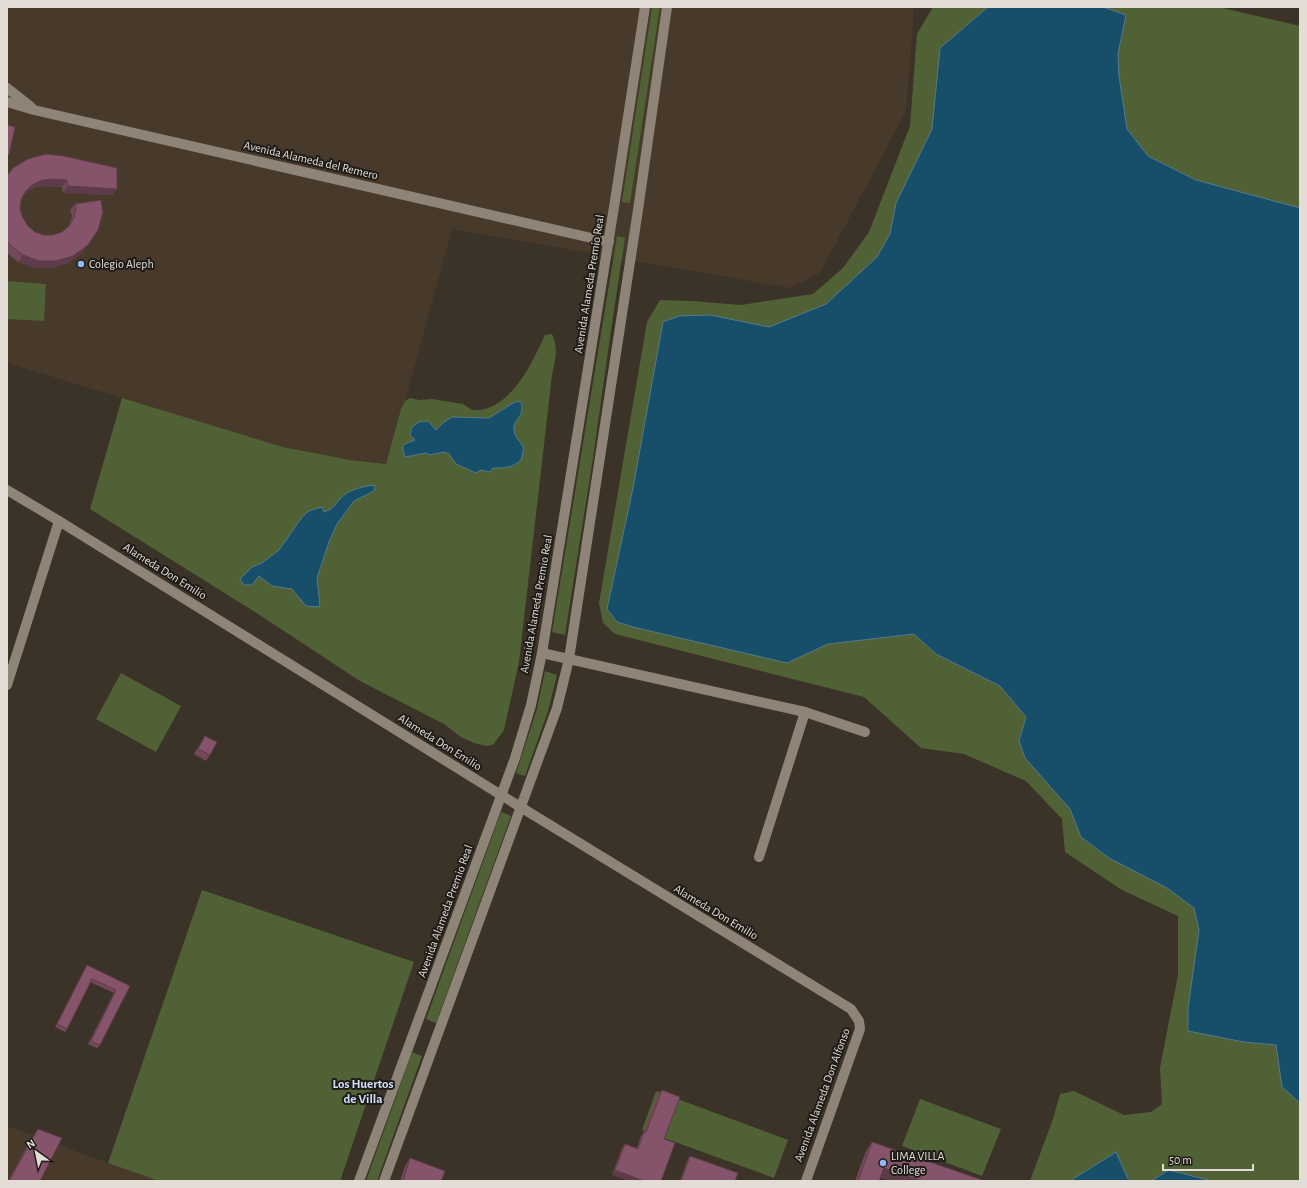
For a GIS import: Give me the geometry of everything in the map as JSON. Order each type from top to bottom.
[{"type":"street","name":"Avenida Alameda Premio Real","points":[[359,1181],[515,758],[531,705],[542,653],[645,7]]},
{"type":"street","points":[[384,1181],[556,708],[569,659],[636,221],[666,7]]},
{"type":"street","points":[[7,88],[34,110]]},
{"type":"street","name":"Avenida Alameda del Remero","points":[[7,102],[34,110],[608,242]]},
{"type":"street","name":"Alameda Don Emilio","points":[[7,490],[520,807],[851,1009],[858,1018]]},
{"type":"street","points":[[7,685],[59,521]]},
{"type":"street","points":[[542,653],[805,712],[865,732]]},
{"type":"street","points":[[759,857],[805,712]]},
{"type":"street","name":"Avenida Alameda Don Alfonso","points":[[806,1181],[858,1035],[860,1025],[858,1018]]},
{"type":"shaded area","points":[[7,7],[914,7],[906,111],[820,273],[790,288],[452,229],[405,401],[401,409],[386,464],[350,460],[283,447],[7,363]]},
{"type":"shaded area","points":[[7,1126],[108,1163],[159,1181],[7,1181]]},
{"type":"green space","points":[[652,7],[660,7],[630,203],[622,202]]},
{"type":"green space","points":[[933,7],[1218,7],[1300,26],[1300,1181],[1030,1181],[1053,1119],[1060,1094],[1074,1091],[1124,1115],[1151,1112],[1162,1104],[1160,1068],[1178,975],[1178,916],[1122,890],[1065,852],[1062,819],[1026,781],[964,754],[921,748],[864,697],[615,634],[603,623],[599,603],[647,322],[660,300],[741,305],[813,294],[843,268],[869,232],[910,126],[917,34]]},
{"type":"green space","points":[[617,236],[625,238],[593,458],[565,635],[552,632]]},
{"type":"green space","points":[[7,281],[46,284],[44,321],[7,319]]},
{"type":"green space","points":[[552,334],[556,354],[552,375],[519,662],[504,730],[493,745],[486,746],[474,743],[461,737],[444,724],[360,681],[255,612],[90,509],[122,398],[283,447],[350,460],[386,464],[401,409],[405,401],[410,398],[419,400],[432,399],[463,404],[472,410],[482,410],[488,408],[507,396],[515,387],[529,367],[545,335]]},
{"type":"green space","points":[[545,671],[557,675],[548,711],[525,776],[516,773],[537,709]]},
{"type":"green space","points":[[121,673],[181,706],[156,752],[96,719]]},
{"type":"green space","points":[[501,812],[511,816],[436,1023],[426,1019]]},
{"type":"green space","points":[[202,890],[414,962],[340,1181],[159,1181],[108,1163]]},
{"type":"green space","points":[[412,1052],[422,1056],[377,1181],[366,1181]]},
{"type":"green space","points":[[656,1091],[788,1140],[774,1178],[642,1130]]},
{"type":"green space","points":[[920,1099],[1001,1129],[982,1176],[902,1146]]},
{"type":"water","points":[[988,7],[1103,7],[1126,15],[1118,54],[1119,76],[1127,129],[1148,156],[1196,180],[1300,208],[1300,1103],[1282,1087],[1276,1045],[1244,1042],[1188,1031],[1188,1008],[1199,930],[1194,908],[1167,888],[1109,858],[1081,837],[1070,809],[1025,758],[1019,741],[1026,717],[1000,686],[936,654],[914,634],[828,644],[787,663],[633,627],[617,622],[607,609],[633,488],[663,322],[679,316],[710,315],[769,327],[826,304],[877,257],[890,234],[896,203],[932,129],[940,48]]},
{"type":"water","points":[[518,401],[522,404],[522,409],[515,424],[514,430],[523,447],[523,450],[521,460],[515,465],[505,468],[493,468],[490,472],[481,470],[476,473],[456,464],[449,454],[444,452],[429,455],[426,453],[405,457],[403,445],[415,440],[410,435],[412,427],[419,422],[428,421],[436,430],[452,417],[489,418]]},
{"type":"water","points":[[375,485],[374,491],[354,501],[337,524],[329,542],[317,578],[320,607],[306,606],[292,589],[272,586],[259,576],[252,585],[244,585],[240,579],[252,567],[262,563],[279,550],[303,516],[309,511],[322,507],[324,512],[333,507],[350,491]]},
{"type":"water","points":[[1116,1152],[1129,1181],[1070,1181]]},
{"type":"water","points":[[1169,1170],[1212,1181],[1151,1181]]},
{"type":"building","points":[[7,125],[15,127],[9,155],[7,155]]},
{"type":"building","points":[[46,154],[64,156],[117,168],[117,189],[68,186],[67,180],[49,179],[32,185],[25,192],[21,200],[20,209],[23,218],[28,226],[35,232],[44,235],[53,235],[62,232],[69,226],[74,218],[76,209],[75,204],[101,200],[103,212],[98,230],[88,245],[73,256],[56,261],[39,261],[23,255],[7,241],[7,176],[13,168],[28,159]]},
{"type":"building","points":[[205,736],[217,742],[210,755],[198,749]]},
{"type":"building","points":[[87,965],[130,986],[100,1045],[91,1041],[116,990],[92,979],[67,1029],[57,1024]]},
{"type":"building","points":[[662,1090],[680,1097],[664,1139],[675,1143],[661,1181],[644,1181],[615,1170],[625,1144],[638,1149]]},
{"type":"building","points":[[38,1129],[62,1138],[40,1181],[9,1181]]},
{"type":"building","name":"LIMA VILLA College","points":[[872,1142],[985,1181],[922,1181],[884,1168],[879,1181],[858,1181]]},
{"type":"building","points":[[690,1156],[738,1173],[735,1181],[681,1181]]},
{"type":"building","points":[[410,1158],[445,1171],[441,1181],[403,1181]]},
{"type":"place","name":"Colegio Aleph","points":[[81,264]]},
{"type":"place","name":"LIMA VILLA College","points":[[883,1163]]},
{"type":"district","name":"Los Huertos de Villa","points":[[363,1092]]}]
